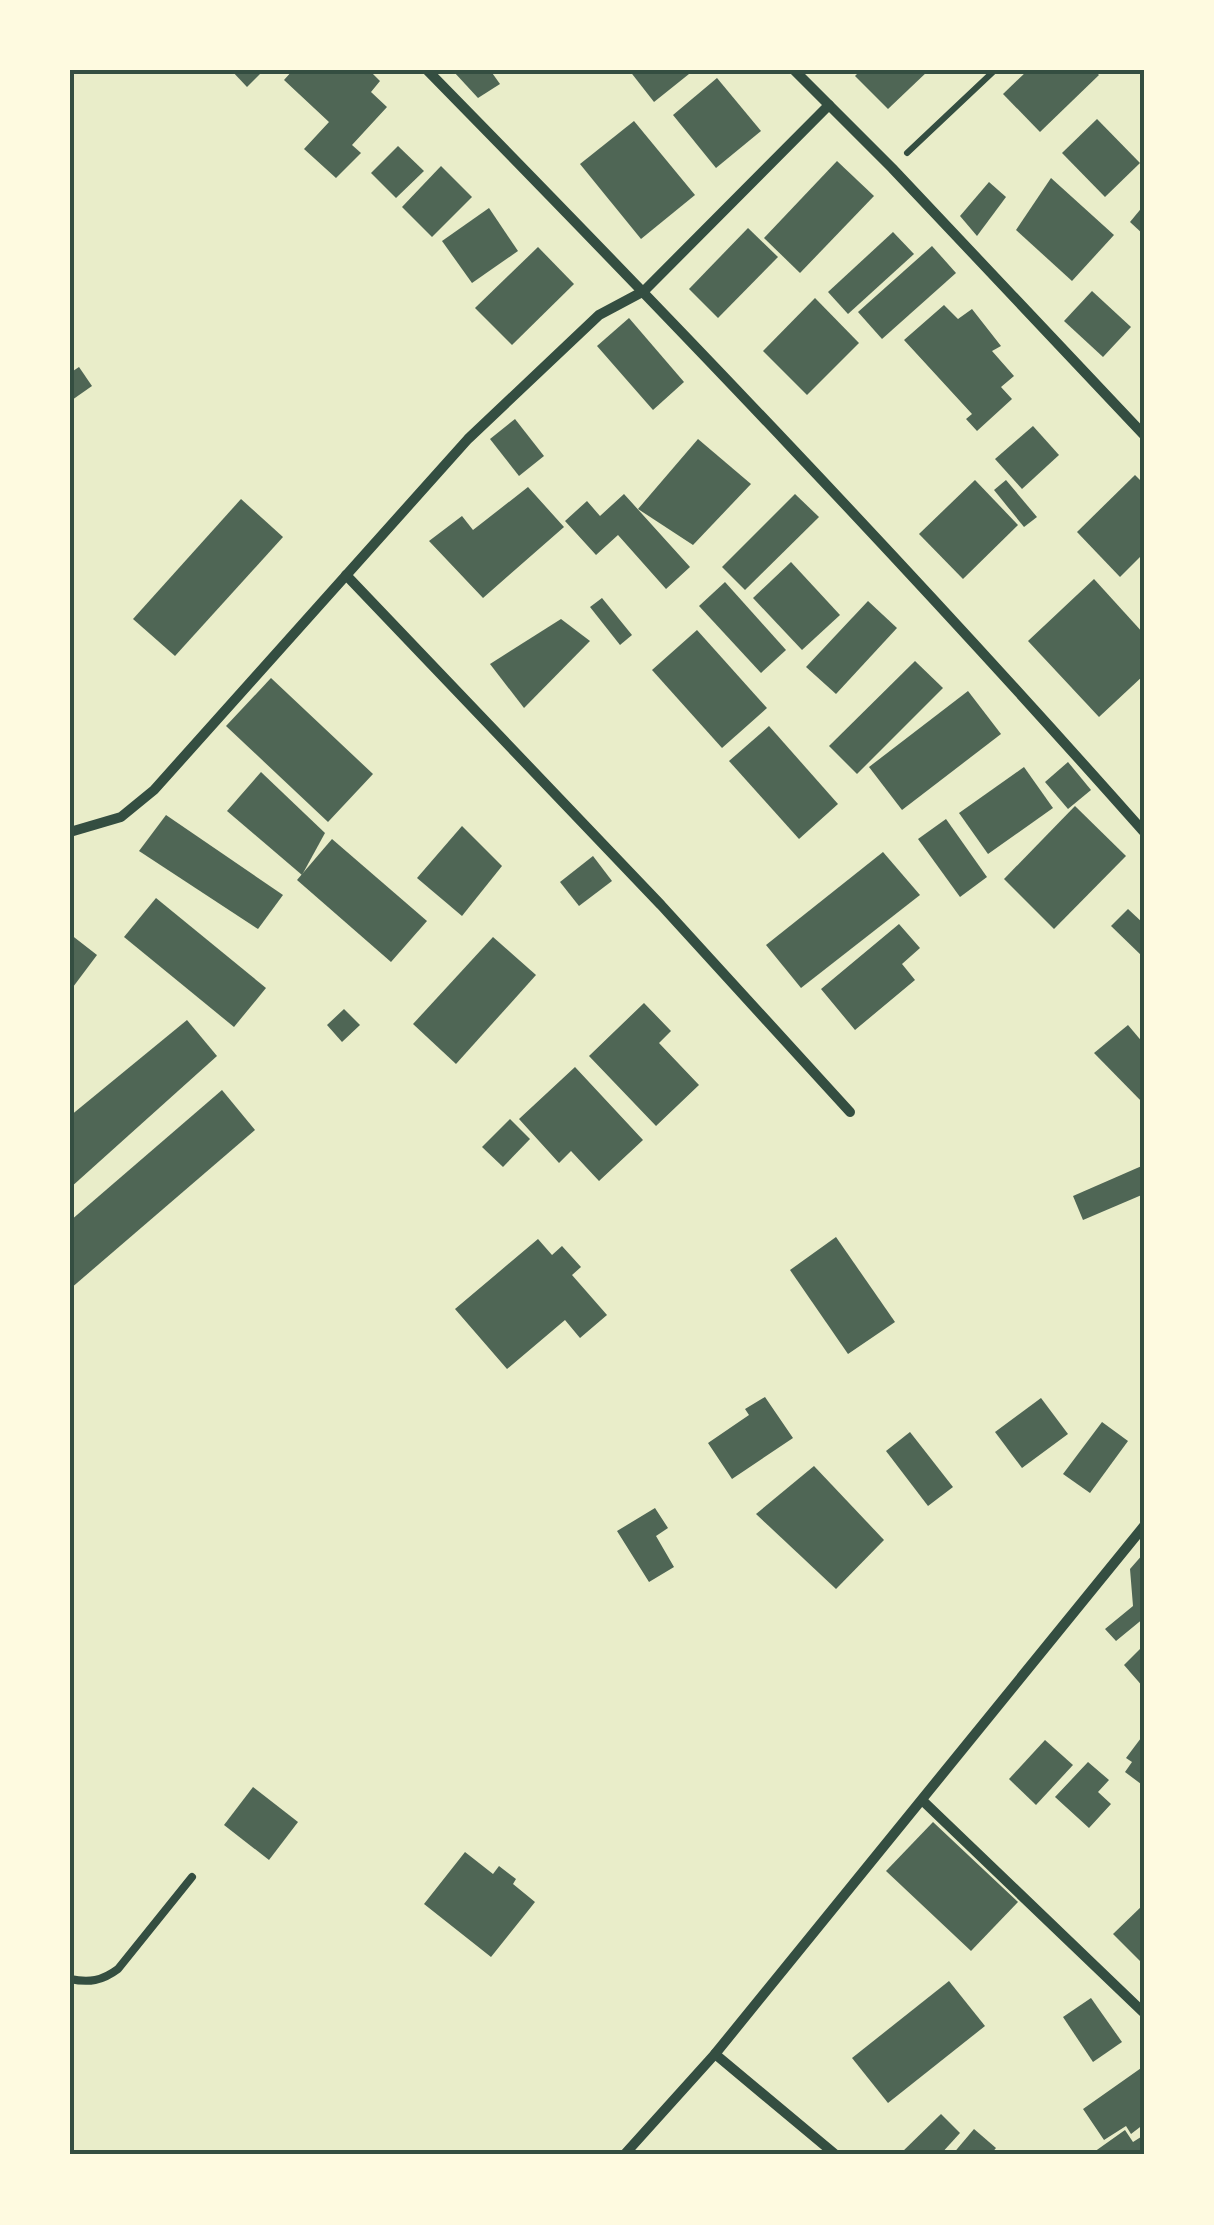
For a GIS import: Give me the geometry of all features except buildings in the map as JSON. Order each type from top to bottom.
[{"type":"street","points":[[427,70],[644,291],[1144,832]]},
{"type":"street","points":[[794,70],[1144,435]]},
{"type":"street","points":[[70,832],[121,817],[154,790],[468,439],[599,316],[644,291],[829,104]]},
{"type":"street","points":[[346,575],[660,905],[850,1112]]},
{"type":"street","points":[[624,2155],[715,2054],[1144,1526]]},
{"type":"street","points":[[923,1801],[1144,2013]]},
{"type":"street","points":[[715,2054],[836,2155]]},
{"type":"lane","points":[[70,1979],[92,1982],[118,1970],[192,1878]]},
{"type":"path","points":[[892,168],[994,70]]}]
